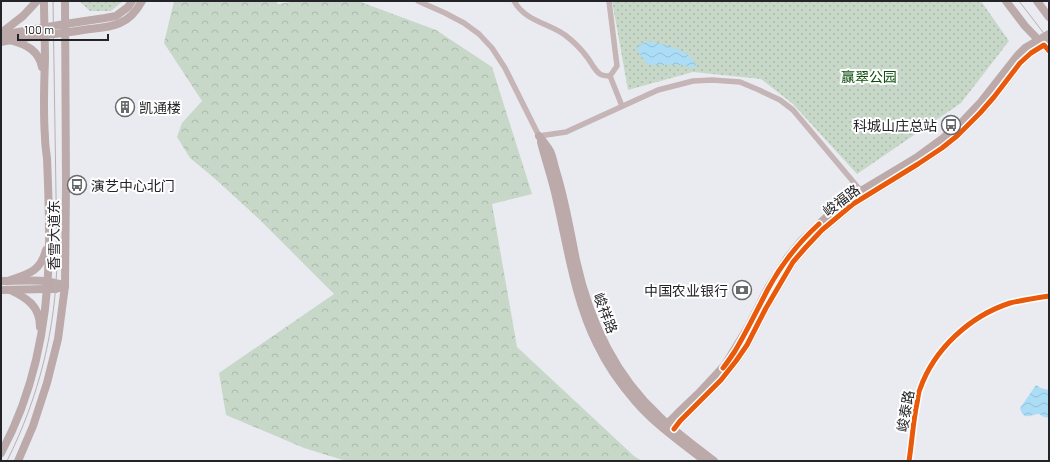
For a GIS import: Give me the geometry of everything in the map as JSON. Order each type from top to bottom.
[{"type":"street","points":[[1,34],[28,12],[37,1]]},
{"type":"street","name":"香雪大道东","points":[[1,453],[23,403],[36,361],[44,320],[48,285],[50,232],[45,137],[44,1]]},
{"type":"street","name":"香雪大道东","points":[[18,461],[33,426],[49,376],[58,339],[65,286],[65,1]]},
{"type":"street","points":[[1,42],[65,24],[116,16],[128,7],[132,1]]},
{"type":"street","points":[[1,34],[44,31],[65,33],[106,27],[121,23],[131,15],[142,1]]},
{"type":"street","name":"峻祥路","points":[[418,1],[464,23],[479,34],[492,48],[505,68],[539,136],[557,200],[573,276],[588,324],[604,358],[621,384],[654,421],[669,429],[714,461]]},
{"type":"street","points":[[514,1],[520,10],[530,18],[554,28],[566,36],[586,56],[594,68],[601,74],[610,76]]},
{"type":"street","points":[[609,1],[617,66],[610,76]]},
{"type":"street","points":[[1006,1],[1025,26],[1045,44]]},
{"type":"street","points":[[1037,1],[1049,16]]},
{"type":"street","name":"峻福路","points":[[669,429],[680,421],[721,380],[736,361],[747,345],[766,308],[793,262],[822,230],[854,204],[918,164],[957,136],[994,97],[1020,63],[1031,53],[1045,44],[1049,34]]},
{"type":"street","points":[[10,40],[28,46],[36,53],[41,64],[44,83]]},
{"type":"street","name":"峻福路","points":[[669,429],[678,412],[713,379],[725,365],[748,327],[775,277],[788,257],[802,241],[831,213],[861,191],[905,165],[942,140],[981,102],[1025,48],[1045,44]]},
{"type":"street","points":[[610,76],[622,106]]},
{"type":"street","points":[[539,136],[566,132],[658,90],[693,81],[712,80],[740,82],[780,100],[793,110],[861,191]]},
{"type":"street","points":[[4,281],[28,274],[38,267],[44,258],[50,232]]},
{"type":"street","points":[[4,281],[48,285]]},
{"type":"street","points":[[1,290],[48,285],[56,282],[65,286]]},
{"type":"street","points":[[10,290],[24,296],[35,308],[40,323],[40,343]]},
{"type":"street","name":"峻泰路","points":[[909,461],[919,390],[930,367],[946,346],[962,330],[986,314],[1010,304],[1049,296]]},
{"type":"street","name":"峻祥路","points":[[669,429],[706,461]]},
{"type":"green space","points":[[79,1],[123,1],[111,11],[90,11]]},
{"type":"green space","points":[[174,1],[276,1],[278,4],[298,1],[358,1],[436,30],[492,67],[532,194],[492,204],[517,347],[634,456],[642,461],[346,461],[304,448],[226,415],[219,373],[334,294],[259,219],[190,158],[177,137],[182,123],[202,101],[164,43]]},
{"type":"green space","name":"赢翠公园","points":[[612,1],[981,1],[1009,41],[961,103],[857,174],[793,104],[761,79],[693,72],[628,90]]},
{"type":"water","points":[[648,41],[682,51],[693,59],[696,65],[694,68],[681,65],[653,65],[646,63],[636,47]]},
{"type":"water","points":[[1036,385],[1049,390],[1049,418],[1039,414],[1025,416],[1021,412],[1020,408]]},
{"type":"tram line","points":[[7,461],[28,412],[44,362],[56,284],[57,258],[53,1]]},
{"type":"tram line","points":[[1019,1],[1049,40]]},
{"type":"cycle path","points":[[674,429],[680,421],[721,380],[736,361],[747,345],[766,308],[793,262],[822,230],[853,204],[942,148],[957,136],[980,113],[1020,63],[1031,53],[1044,45],[1049,51]]},
{"type":"cycle path","points":[[723,368],[734,353],[778,271],[790,255],[819,224]]},
{"type":"cycle path","points":[[909,461],[914,417],[919,391],[926,374],[944,348],[968,325],[995,309],[1010,303],[1049,296]]},
{"type":"place","name":"凯通楼","points":[[125,107]]},
{"type":"place","name":"科城山庄总站","points":[[951,125]]},
{"type":"place","name":"演艺中心北门","points":[[77,185]]},
{"type":"place","name":"中国农业银行","points":[[742,290]]}]
